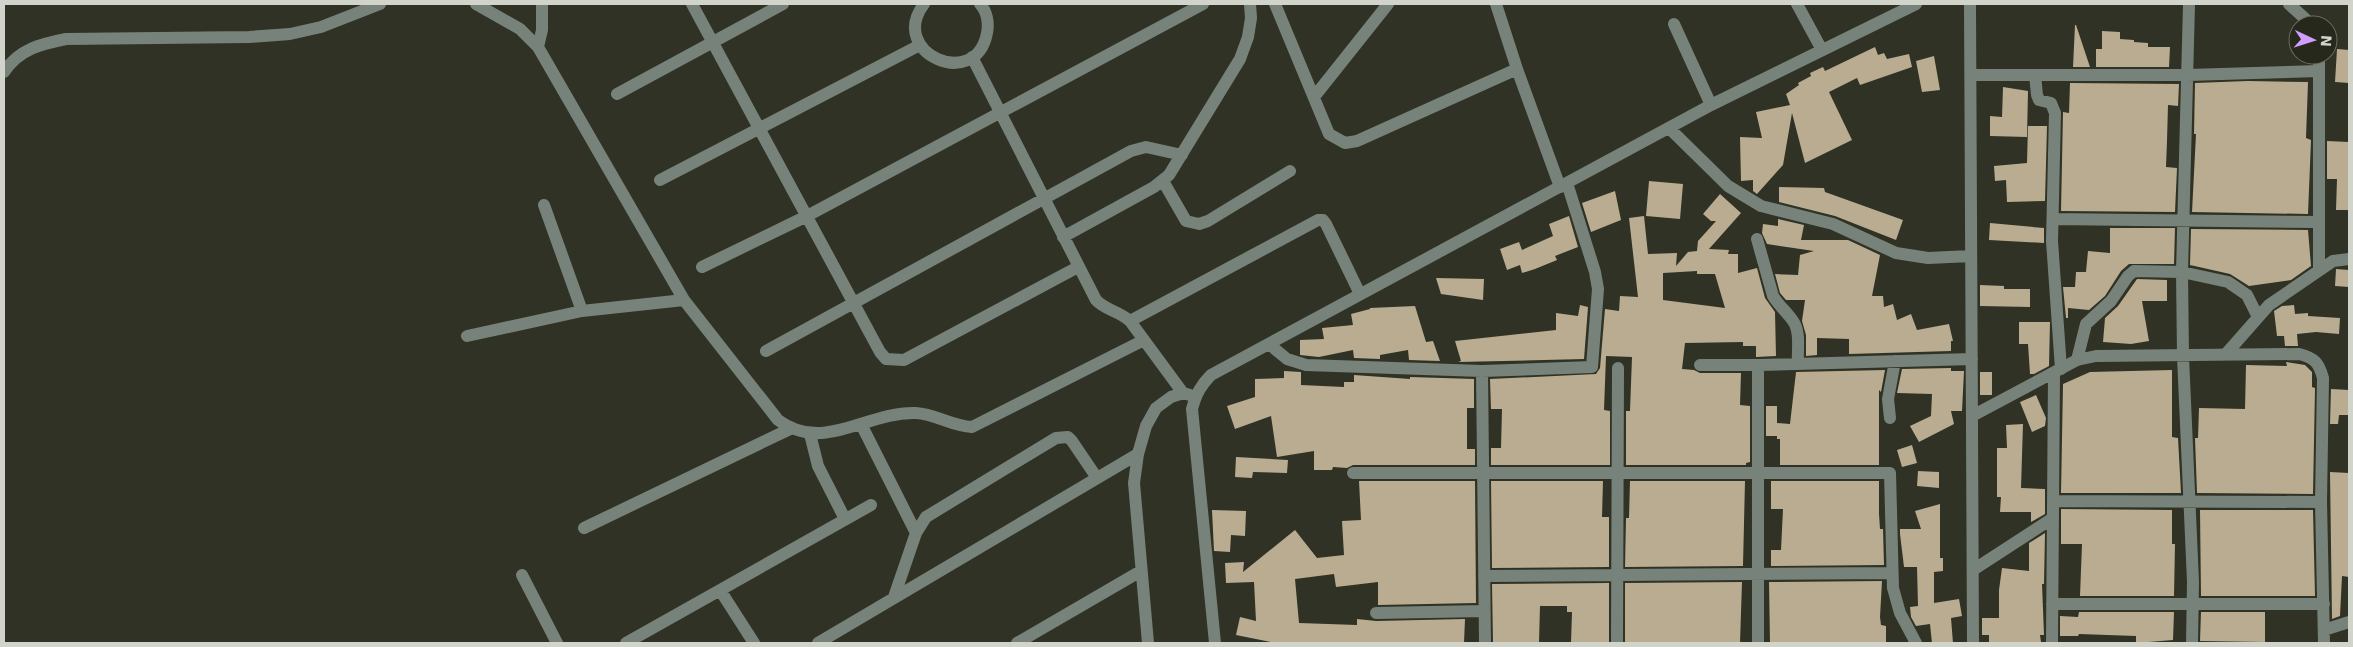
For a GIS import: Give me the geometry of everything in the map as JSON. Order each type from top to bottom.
[{"type":"street","points":[[357,4],[375,6]]},
{"type":"street","points":[[476,4],[520,29],[538,47],[684,300],[778,420],[790,429],[810,434],[829,433],[901,414],[915,413],[930,415],[960,427],[972,427],[1144,340]]},
{"type":"street","points":[[538,47],[542,30],[542,4]]},
{"type":"street","points":[[692,4],[880,352],[886,359],[904,360],[1078,267]]},
{"type":"street","points":[[617,94],[783,4]]},
{"type":"street","points":[[924,4],[916,21],[916,34],[920,45],[928,54],[938,60],[949,63],[961,62],[972,57],[980,50],[986,39],[988,27],[983,4]]},
{"type":"street","points":[[702,267],[807,216],[1203,4]]},
{"type":"street","points":[[1063,237],[1163,181],[1182,155],[1240,59],[1248,37],[1251,18],[1250,4]]},
{"type":"street","points":[[1251,18],[1262,4]]},
{"type":"street","points":[[1275,4],[1329,134],[1345,142],[1357,140],[1517,69]]},
{"type":"street","points":[[1314,97],[1388,4]]},
{"type":"street","points":[[1269,344],[1286,359],[1306,365],[1482,372],[1592,367],[1598,290],[1596,272],[1517,69],[1496,4]]},
{"type":"street","points":[[1796,4],[1822,50]]},
{"type":"street","points":[[1148,643],[1134,483],[1138,454],[1146,426],[1156,408],[1171,397],[1189,394],[1211,374],[1669,128],[1916,4]]},
{"type":"street","points":[[1970,4],[1973,643]]},
{"type":"street","points":[[2289,4],[2301,15]]},
{"type":"street","points":[[4,72],[18,55],[39,44],[66,39],[249,37],[290,34],[321,27],[375,6]]},
{"type":"street","points":[[2192,7],[2182,272],[2183,356],[2193,604],[2192,643]]},
{"type":"street","points":[[1674,24],[1711,106]]},
{"type":"street","points":[[660,180],[920,45]]},
{"type":"street","points":[[972,57],[1096,300],[1101,306],[1122,313],[1130,321],[1189,394],[1215,643]]},
{"type":"street","points":[[2319,65],[2319,270]]},
{"type":"street","points":[[1970,76],[2188,75],[2319,71]]},
{"type":"street","points":[[2036,75],[2039,100],[2051,103],[2055,113],[2052,219],[2057,371],[2053,501],[2052,643]]},
{"type":"street","points":[[1669,128],[1728,186],[1761,206],[1833,224],[1896,253],[1928,258],[1971,256]]},
{"type":"street","points":[[766,351],[1131,151],[1146,147],[1182,155]]},
{"type":"street","points":[[1163,181],[1186,221],[1200,224],[1290,171]]},
{"type":"street","points":[[544,205],[582,311]]},
{"type":"street","points":[[2052,219],[2318,222]]},
{"type":"street","points":[[1130,321],[1318,220],[1323,220],[1326,224],[1360,294]]},
{"type":"street","points":[[1757,239],[1774,296],[1778,304],[1794,322],[1797,329],[1798,364]]},
{"type":"street","points":[[2225,355],[2269,305],[2333,261],[2349,259]]},
{"type":"street","points":[[2077,360],[2086,324],[2111,301],[2128,276],[2134,271],[2182,272],[2228,282],[2238,287],[2247,295],[2258,317]]},
{"type":"street","points":[[467,336],[582,311],[684,300]]},
{"type":"street","points":[[1972,416],[2077,360],[2111,355],[2300,354],[2312,357],[2319,364],[2323,378],[2321,502],[2324,643]]},
{"type":"street","points":[[1700,365],[1972,359]]},
{"type":"street","points":[[1890,418],[1888,399],[1895,361]]},
{"type":"street","points":[[1758,365],[1758,643]]},
{"type":"street","points":[[1617,643],[1618,368]]},
{"type":"street","points":[[1482,372],[1485,643]]},
{"type":"street","points":[[861,424],[916,533]]},
{"type":"street","points":[[584,528],[790,429]]},
{"type":"street","points":[[810,434],[818,466],[845,519]]},
{"type":"street","points":[[894,597],[916,533],[926,518],[1061,437],[1068,437],[1072,441],[1097,478]]},
{"type":"street","points":[[818,643],[1138,454]]},
{"type":"street","points":[[1353,473],[1890,473],[1892,573],[1896,602],[1916,643]]},
{"type":"street","points":[[2053,501],[2321,502]]},
{"type":"street","points":[[626,643],[870,505]]},
{"type":"street","points":[[1973,570],[2053,518]]},
{"type":"street","points":[[1017,643],[1141,571]]},
{"type":"street","points":[[1484,576],[1892,573]]},
{"type":"street","points":[[522,575],[557,643]]},
{"type":"street","points":[[720,590],[754,643]]},
{"type":"street","points":[[2052,604],[2324,604]]},
{"type":"street","points":[[1376,614],[1484,611]]},
{"type":"street","points":[[2324,630],[2349,622]]},
{"type":"street","points":[[835,643],[841,630]]},
{"type":"building","points":[[2076,25],[2090,67],[2073,67]]},
{"type":"building","points":[[2102,31],[2120,32],[2120,39],[2148,43],[2148,47],[2170,47],[2169,67],[2096,67],[2096,49],[2102,49]]},
{"type":"building","points":[[1875,47],[1878,55],[1884,53],[1887,59],[1909,54],[1912,67],[1860,85],[1857,78],[1829,92],[1852,140],[1805,163],[1792,113],[1783,165],[1757,194],[1753,191],[1753,180],[1741,181],[1740,137],[1762,138],[1756,112],[1790,105],[1786,94],[1799,85],[1798,83],[1811,76],[1810,73],[1823,67],[1825,71]]},
{"type":"building","points":[[2338,49],[2349,50],[2349,83],[2335,82]]},
{"type":"building","points":[[1934,56],[1940,90],[1922,92],[1916,61]]},
{"type":"building","points":[[2248,81],[2308,82],[2306,138],[2311,140],[2308,214],[2192,212],[2196,134],[2194,134],[2195,83]]},
{"type":"building","points":[[2070,83],[2179,84],[2178,106],[2168,105],[2166,167],[2177,168],[2175,212],[2061,211],[2063,112],[2069,113]]},
{"type":"building","points":[[2003,87],[2028,91],[2027,137],[1990,136],[1990,116],[2002,117]]},
{"type":"building","points":[[2028,126],[2047,126],[2045,201],[2007,202],[2006,180],[1995,181],[1994,166],[2027,163]]},
{"type":"building","points":[[2327,141],[2349,142],[2349,210],[2336,210],[2337,179],[2327,179]]},
{"type":"building","points":[[1649,181],[1683,184],[1680,219],[1646,216]]},
{"type":"building","points":[[1779,187],[1824,188],[1825,192],[1903,220],[1896,240],[1835,216],[1779,202]]},
{"type":"building","points":[[1615,191],[1621,220],[1591,232],[1582,203]]},
{"type":"building","points":[[1720,194],[1741,213],[1709,249],[1729,250],[1728,254],[1738,254],[1738,273],[1757,268],[1765,298],[1775,312],[1776,356],[1756,357],[1756,346],[1743,346],[1743,342],[1685,343],[1682,369],[1694,370],[1700,373],[1741,373],[1740,405],[1750,406],[1750,462],[1746,463],[1746,465],[1626,465],[1626,411],[1630,411],[1632,357],[1606,356],[1604,410],[1610,411],[1610,465],[1491,465],[1491,448],[1501,448],[1502,409],[1491,409],[1490,379],[1596,374],[1600,368],[1605,309],[1619,311],[1620,296],[1638,297],[1629,218],[1644,216],[1648,254],[1677,253],[1676,266],[1688,252],[1697,251],[1698,241],[1716,221],[1711,221],[1703,214]],"holes":[[[1697,271],[1697,274],[1715,274],[1725,308],[1663,300],[1663,273]]]},
{"type":"building","points":[[1569,216],[1578,247],[1555,256],[1557,260],[1535,269],[1522,273],[1520,265],[1507,270],[1500,249],[1519,242],[1522,250],[1553,236],[1549,224]]},
{"type":"building","points":[[1778,219],[1804,225],[1801,240],[1848,240],[1880,255],[1872,296],[1883,296],[1884,307],[1893,304],[1897,320],[1911,314],[1917,330],[1949,324],[1953,341],[1951,341],[1951,351],[1849,354],[1849,339],[1817,338],[1817,355],[1806,356],[1806,335],[1802,321],[1805,300],[1786,300],[1780,293],[1775,274],[1798,275],[1800,255],[1814,251],[1767,244],[1762,233],[1763,224],[1778,226]]},
{"type":"building","points":[[1990,223],[2044,228],[2044,243],[1989,240]]},
{"type":"building","points":[[2110,228],[2175,228],[2174,264],[2129,264],[2121,271],[2105,296],[2089,310],[2068,308],[2068,318],[2066,318],[2063,287],[2075,287],[2076,272],[2086,272],[2088,251],[2110,253]]},
{"type":"building","points":[[2191,229],[2308,230],[2311,266],[2291,280],[2249,286],[2230,274],[2190,265]]},
{"type":"building","points":[[2336,269],[2349,270],[2349,287],[2335,286]]},
{"type":"building","points":[[1436,278],[1484,279],[1483,300],[1441,294]]},
{"type":"building","points":[[2137,279],[2167,280],[2167,301],[2142,301],[2149,341],[2131,344],[2103,342],[2105,318],[2118,306]]},
{"type":"building","points":[[1980,285],[2004,286],[2004,289],[2030,289],[2030,307],[1980,306]]},
{"type":"building","points":[[1580,305],[1588,307],[1584,359],[1458,362],[1461,361],[1455,341],[1556,330],[1556,313],[1578,316]]},
{"type":"building","points":[[2294,305],[2295,314],[2308,313],[2308,316],[2340,318],[2339,334],[2316,332],[2297,334],[2298,346],[2285,346],[2284,336],[2277,336],[2274,311],[2282,306]]},
{"type":"building","points":[[1415,306],[1426,342],[1433,341],[1440,361],[1409,360],[1408,350],[1380,355],[1380,359],[1354,358],[1353,350],[1319,357],[1300,355],[1300,340],[1324,339],[1322,328],[1353,325],[1351,314],[1370,308]]},
{"type":"building","points":[[2019,322],[2050,322],[2049,366],[2034,374],[2030,374],[2028,344],[2019,344]]},
{"type":"building","points":[[2286,362],[2305,365],[2312,372],[2312,387],[2315,388],[2313,494],[2197,493],[2195,438],[2198,438],[2199,408],[2245,409],[2246,365],[2287,366]]},
{"type":"building","points":[[1951,368],[1951,371],[1964,371],[1962,411],[1951,411],[1954,424],[1919,442],[1910,426],[1931,416],[1932,394],[1897,393],[1902,369]]},
{"type":"building","points":[[1885,370],[1881,392],[1879,390],[1879,465],[1780,465],[1780,439],[1777,439],[1777,436],[1766,436],[1766,406],[1777,406],[1777,423],[1790,424],[1796,372]]},
{"type":"building","points":[[2172,370],[2172,437],[2178,438],[2181,493],[2061,493],[2063,384],[2090,372]]},
{"type":"building","points":[[1284,371],[1301,372],[1301,385],[1344,387],[1344,382],[1354,382],[1354,375],[1410,379],[1410,377],[1474,379],[1474,408],[1467,408],[1467,449],[1475,449],[1475,465],[1353,465],[1347,468],[1333,467],[1332,470],[1314,470],[1314,451],[1277,457],[1271,416],[1235,429],[1227,406],[1255,397],[1255,379],[1284,378]]},
{"type":"building","points":[[1980,372],[1992,372],[1992,395],[1980,395]]},
{"type":"building","points":[[2331,389],[2349,390],[2349,415],[2339,415],[2338,424],[2330,424]]},
{"type":"building","points":[[2036,395],[2046,418],[2045,426],[2032,432],[2020,402]]},
{"type":"building","points":[[2023,424],[2021,488],[2045,489],[2045,514],[2031,522],[2031,512],[2000,512],[2001,497],[1997,497],[1997,448],[2007,448],[2006,425]]},
{"type":"building","points":[[1912,445],[1917,463],[1902,467],[1897,450]]},
{"type":"building","points":[[1236,457],[1288,460],[1287,473],[1253,472],[1252,478],[1235,477]]},
{"type":"building","points":[[1918,471],[1939,472],[1939,488],[1917,486]]},
{"type":"building","points":[[2330,472],[2349,473],[2349,577],[2342,576],[2340,616],[2332,619]]},
{"type":"building","points":[[1359,481],[1475,481],[1476,603],[1378,605],[1378,582],[1336,587],[1334,574],[1295,579],[1299,623],[1357,625],[1357,619],[1376,621],[1465,619],[1464,643],[1276,643],[1236,635],[1240,617],[1256,621],[1254,582],[1226,583],[1225,563],[1244,562],[1243,572],[1295,530],[1317,558],[1344,555],[1342,521],[1361,520]]},
{"type":"building","points":[[1491,481],[1603,481],[1602,517],[1609,517],[1609,567],[1492,568]]},
{"type":"building","points":[[1630,481],[1745,481],[1743,566],[1625,567],[1626,518],[1629,518]]},
{"type":"building","points":[[1771,481],[1879,481],[1879,514],[1880,529],[1883,529],[1884,565],[1771,566],[1771,550],[1781,550],[1783,509],[1771,509]]},
{"type":"building","points":[[1940,504],[1940,558],[1943,558],[1943,571],[1934,572],[1934,603],[1959,599],[1962,616],[1951,618],[1953,643],[1932,643],[1930,624],[1916,626],[1911,617],[1910,607],[1918,606],[1917,567],[1904,567],[1900,534],[1900,529],[1921,529],[1915,511]]},
{"type":"building","points":[[2061,509],[2172,510],[2172,544],[2175,544],[2174,596],[2080,596],[2082,544],[2061,544]]},
{"type":"building","points":[[1212,510],[1246,511],[1245,536],[1231,535],[1230,552],[1214,551]]},
{"type":"building","points":[[2200,510],[2313,510],[2315,596],[2201,596]]},
{"type":"building","points":[[2045,533],[2044,584],[2042,584],[2044,635],[2040,635],[2041,642],[1989,643],[1989,635],[1982,635],[1982,618],[1999,618],[1999,590],[2002,568],[2029,571],[2029,543]]},
{"type":"building","points":[[1882,581],[1880,617],[1881,625],[1886,626],[1886,643],[1770,643],[1769,582]]},
{"type":"building","points":[[1742,582],[1740,643],[1625,643],[1625,583]]},
{"type":"building","points":[[1609,583],[1609,643],[1571,643],[1572,612],[1567,612],[1567,606],[1540,606],[1539,643],[1493,643],[1492,584]]},
{"type":"building","points":[[2079,612],[2174,612],[2173,640],[2136,643],[2136,636],[2079,634],[2078,636],[2060,636],[2060,616],[2078,617]]},
{"type":"building","points":[[2201,612],[2265,612],[2265,642],[2200,641]]}]
